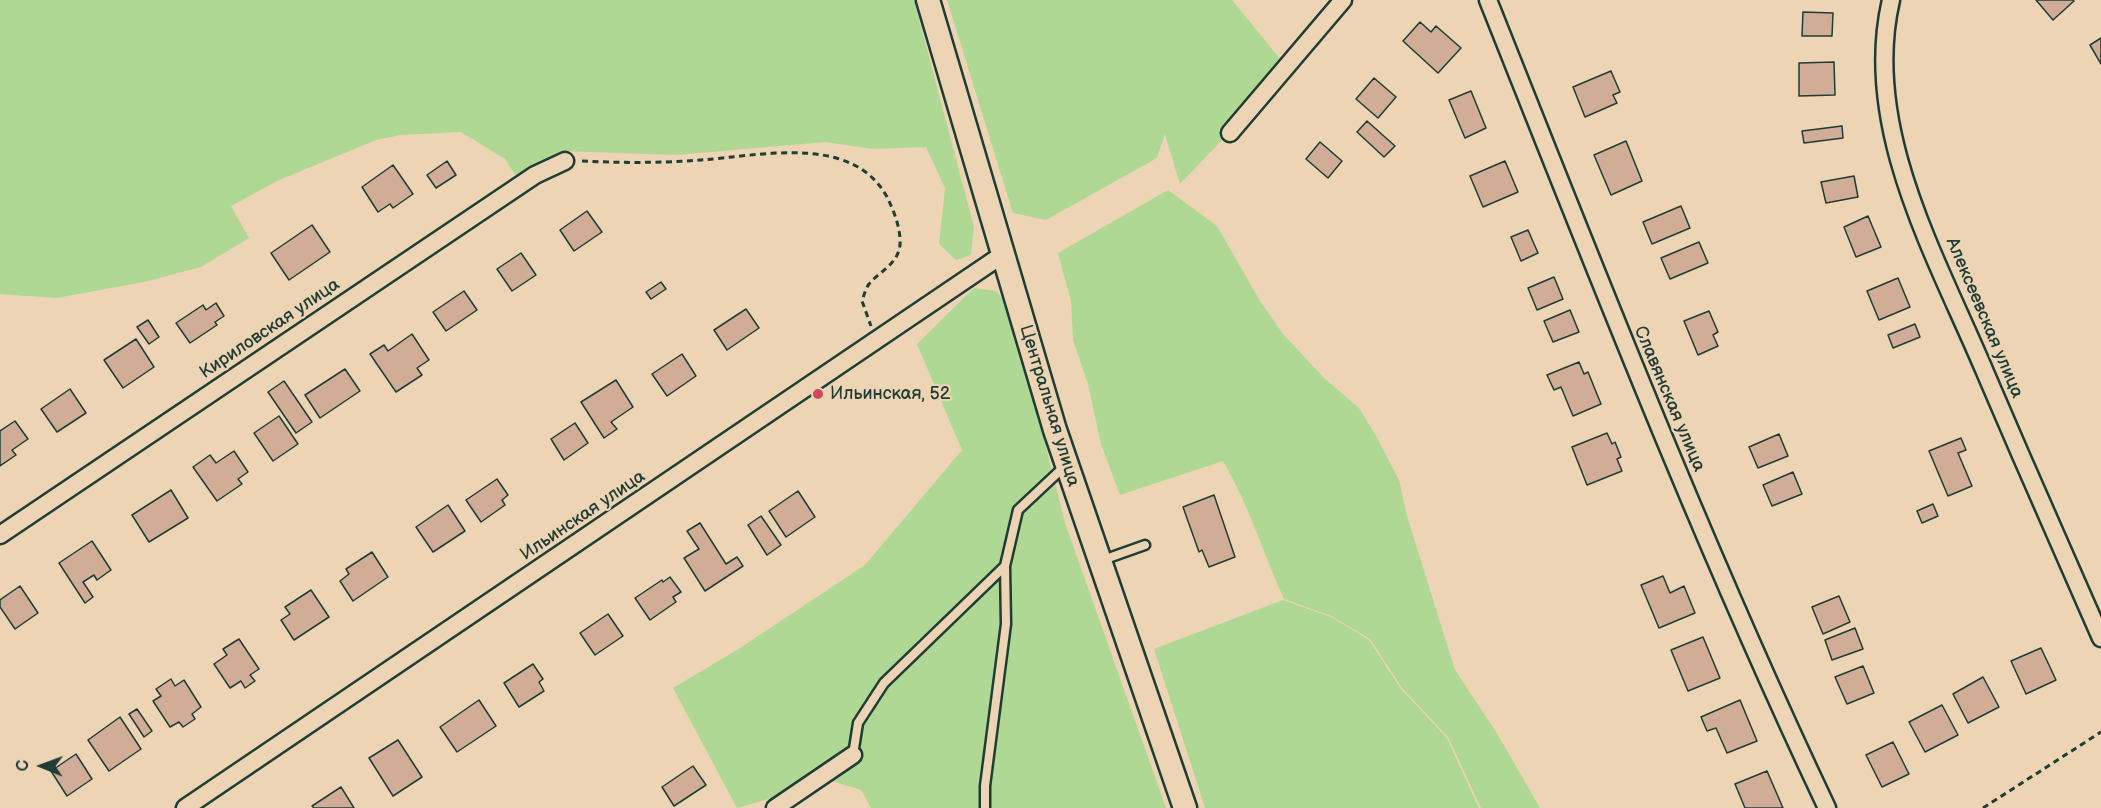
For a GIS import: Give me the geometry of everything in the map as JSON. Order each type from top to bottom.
[{"type":"street","name":"Центральная улица","points":[[928,0],[1066,465],[1185,808]]},
{"type":"street","points":[[1230,133],[1343,0]]},
{"type":"street","name":"Славянская улица","points":[[1488,0],[1644,396],[1784,718],[1827,808]]},
{"type":"street","name":"Алексеевская улица","points":[[1891,0],[1887,18],[1885,85],[1896,152],[1923,225],[2101,638]]},
{"type":"street","name":"Кириловская улица","points":[[0,535],[517,187],[565,160]]},
{"type":"street","name":"Ильинская улица","points":[[185,808],[1002,255]]},
{"type":"street","points":[[775,808],[853,755]]},
{"type":"lane","points":[[985,808],[985,786],[1006,624],[1005,566],[1018,510],[1066,465]]},
{"type":"lane","points":[[1100,562],[1145,545]]},
{"type":"lane","points":[[853,755],[858,723],[884,683],[1005,566]]},
{"type":"path","points":[[565,160],[656,163],[793,153],[829,156],[861,169],[879,183],[892,207],[899,231],[900,247],[893,263],[869,284],[862,301],[876,342]]},
{"type":"path","points":[[1983,808],[2101,732]]},
{"type":"green space","points":[[0,0],[914,0],[974,227],[971,255],[956,260],[939,244],[945,188],[926,147],[873,149],[826,142],[675,155],[561,151],[516,176],[505,159],[461,132],[400,135],[376,140],[277,181],[231,206],[249,238],[201,267],[144,282],[56,298],[0,294]]},
{"type":"green space","points":[[947,0],[1232,0],[1289,70],[1180,184],[1165,134],[1157,158],[1046,220],[1013,213]]},
{"type":"green space","points":[[1168,190],[1217,226],[1260,301],[1283,334],[1324,378],[1359,408],[1375,434],[1399,480],[1407,516],[1455,670],[1498,735],[1540,808],[1481,808],[1448,737],[1402,688],[1370,639],[1331,616],[1284,599],[1248,512],[1223,461],[1120,495],[1101,444],[1088,384],[1073,340],[1071,301],[1058,253]]},
{"type":"green space","points":[[974,288],[996,291],[1011,308],[1065,523],[1166,808],[871,808],[861,790],[832,781],[737,808],[673,688],[737,650],[865,565],[962,450],[917,344]]},
{"type":"green space","points":[[1283,600],[1331,617],[1369,640],[1401,689],[1447,738],[1479,808],[1205,808],[1154,649]]},
{"type":"building","points":[[2036,0],[2073,0],[2074,1],[2053,20]]},
{"type":"building","points":[[1803,12],[1833,13],[1832,36],[1802,36]]},
{"type":"building","points":[[1420,22],[1431,32],[1436,26],[1461,48],[1438,73],[1403,41]]},
{"type":"building","points":[[2101,38],[2101,64],[2090,45]]},
{"type":"building","points":[[1834,62],[1835,95],[1799,96],[1799,63]]},
{"type":"building","points":[[1611,71],[1620,92],[1613,95],[1617,103],[1585,117],[1573,87]]},
{"type":"building","points":[[1374,78],[1396,97],[1378,118],[1356,99]]},
{"type":"building","points":[[1471,91],[1486,128],[1465,138],[1449,100]]},
{"type":"building","points":[[1367,121],[1395,146],[1384,157],[1357,132]]},
{"type":"building","points":[[1842,126],[1843,138],[1804,143],[1802,131]]},
{"type":"building","points":[[1626,141],[1642,181],[1611,195],[1594,155]]},
{"type":"building","points":[[1320,142],[1342,161],[1328,178],[1306,159]]},
{"type":"building","points":[[447,161],[456,175],[436,188],[427,175]]},
{"type":"building","points":[[1505,161],[1518,192],[1483,207],[1470,176]]},
{"type":"building","points":[[393,165],[413,194],[393,208],[390,204],[378,212],[362,187]]},
{"type":"building","points":[[1854,176],[1858,197],[1826,203],[1821,182]]},
{"type":"building","points":[[1681,206],[1690,228],[1652,244],[1643,222]]},
{"type":"building","points":[[587,211],[602,232],[574,251],[560,230]]},
{"type":"building","points":[[1868,216],[1881,247],[1856,257],[1844,227]]},
{"type":"building","points":[[312,225],[330,252],[289,280],[271,253]]},
{"type":"building","points":[[1528,230],[1538,253],[1521,261],[1511,237]]},
{"type":"building","points":[[1699,242],[1708,263],[1670,279],[1661,258]]},
{"type":"building","points":[[521,253],[536,275],[512,291],[497,269]]},
{"type":"building","points":[[1554,277],[1563,299],[1537,310],[1528,288]]},
{"type":"building","points":[[1898,278],[1910,307],[1879,320],[1867,291]]},
{"type":"building","points":[[661,282],[666,289],[651,299],[646,292]]},
{"type":"building","points":[[464,291],[477,310],[446,331],[433,312]]},
{"type":"building","points":[[216,303],[224,316],[215,322],[217,325],[190,343],[176,323],[203,305],[206,310]]},
{"type":"building","points":[[746,309],[759,328],[727,350],[714,330]]},
{"type":"building","points":[[1570,310],[1579,332],[1553,342],[1544,321]]},
{"type":"building","points":[[1709,311],[1718,332],[1713,335],[1718,346],[1698,355],[1684,321]]},
{"type":"building","points":[[148,320],[159,337],[149,344],[137,327]]},
{"type":"building","points":[[1915,324],[1920,337],[1893,348],[1888,335]]},
{"type":"building","points":[[412,334],[429,360],[417,368],[422,375],[396,392],[370,354],[384,345],[388,351]]},
{"type":"building","points":[[136,339],[154,367],[123,388],[104,360]]},
{"type":"building","points":[[682,354],[696,376],[667,396],[652,374]]},
{"type":"building","points":[[1579,362],[1584,374],[1588,372],[1601,404],[1573,416],[1561,387],[1554,390],[1547,375]]},
{"type":"building","points":[[345,369],[360,391],[320,418],[305,395]]},
{"type":"building","points":[[616,380],[633,407],[611,422],[617,429],[604,438],[581,402]]},
{"type":"building","points":[[284,381],[312,422],[296,433],[268,392]]},
{"type":"building","points":[[70,389],[86,413],[57,432],[41,409]]},
{"type":"building","points":[[279,416],[298,444],[273,461],[254,433]]},
{"type":"building","points":[[15,421],[28,439],[12,450],[16,455],[0,466],[0,431]]},
{"type":"building","points":[[575,423],[588,443],[564,460],[551,439]]},
{"type":"building","points":[[1607,433],[1612,444],[1615,442],[1621,457],[1617,459],[1622,471],[1587,485],[1572,447]]},
{"type":"building","points":[[1779,434],[1788,456],[1758,468],[1749,447]]},
{"type":"building","points":[[1961,438],[1966,450],[1958,453],[1972,486],[1948,496],[1929,451]]},
{"type":"building","points":[[234,451],[248,472],[238,479],[242,484],[217,501],[193,467],[210,455],[216,463]]},
{"type":"building","points":[[1793,472],[1802,494],[1772,506],[1763,485]]},
{"type":"building","points":[[497,479],[508,495],[502,500],[505,505],[481,522],[466,500]]},
{"type":"building","points":[[171,490],[188,518],[149,542],[132,515]]},
{"type":"building","points":[[798,491],[815,517],[786,537],[769,511]]},
{"type":"building","points":[[1214,495],[1235,557],[1209,567],[1202,550],[1199,552],[1183,507]]},
{"type":"building","points":[[1933,504],[1938,516],[1922,523],[1917,511]]},
{"type":"building","points":[[448,505],[465,531],[433,552],[416,527]]},
{"type":"building","points":[[761,516],[781,545],[767,555],[748,525]]},
{"type":"building","points":[[700,523],[726,564],[737,557],[743,566],[705,591],[684,558],[699,549],[687,531]]},
{"type":"building","points":[[92,541],[111,570],[97,580],[94,575],[83,582],[93,597],[85,603],[59,563]]},
{"type":"building","points":[[372,552],[388,577],[353,601],[340,581],[349,574],[346,569]]},
{"type":"building","points":[[1663,576],[1670,593],[1684,586],[1695,613],[1659,628],[1641,585]]},
{"type":"building","points":[[670,577],[681,592],[673,597],[676,602],[650,620],[635,598]]},
{"type":"building","points":[[20,586],[38,613],[15,629],[0,607],[0,600]]},
{"type":"building","points":[[311,590],[329,617],[294,640],[281,620],[290,614],[285,607]]},
{"type":"building","points":[[1839,596],[1850,622],[1823,634],[1812,607]]},
{"type":"building","points":[[608,614],[623,636],[595,655],[580,633]]},
{"type":"building","points":[[1855,628],[1863,649],[1832,660],[1825,640]]},
{"type":"building","points":[[1703,637],[1720,678],[1688,691],[1671,650]]},
{"type":"building","points":[[239,639],[259,669],[250,675],[255,681],[245,688],[241,681],[230,688],[214,664],[227,655],[223,649]]},
{"type":"building","points":[[2041,648],[2056,680],[2026,694],[2011,661]]},
{"type":"building","points":[[533,664],[543,679],[539,682],[544,691],[519,707],[504,683]]},
{"type":"building","points":[[1863,666],[1874,693],[1847,704],[1835,677]]},
{"type":"building","points":[[1983,677],[1999,707],[1968,723],[1953,694]]},
{"type":"building","points":[[171,679],[175,686],[184,680],[201,707],[192,714],[195,719],[183,727],[179,722],[170,727],[153,701],[161,696],[156,689]]},
{"type":"building","points":[[479,700],[496,726],[457,752],[440,727]]},
{"type":"building","points":[[1740,700],[1757,741],[1727,753],[1716,728],[1707,731],[1701,717]]},
{"type":"building","points":[[1942,705],[1958,735],[1925,752],[1909,722]]},
{"type":"building","points":[[137,709],[152,731],[144,737],[129,714]]},
{"type":"building","points":[[120,717],[141,749],[109,771],[88,740]]},
{"type":"building","points":[[398,740],[422,777],[393,796],[369,758]]},
{"type":"building","points":[[1893,742],[1909,774],[1882,787],[1866,755]]},
{"type":"building","points":[[76,754],[92,779],[67,796],[51,771]]},
{"type":"building","points":[[693,766],[706,785],[674,806],[662,787]]},
{"type":"building","points":[[1767,771],[1783,808],[1745,808],[1735,784]]},
{"type":"building","points":[[341,787],[354,808],[314,808],[312,806]]},
{"type":"place","name":"Ильинская, 52","points":[[818,394]]}]
